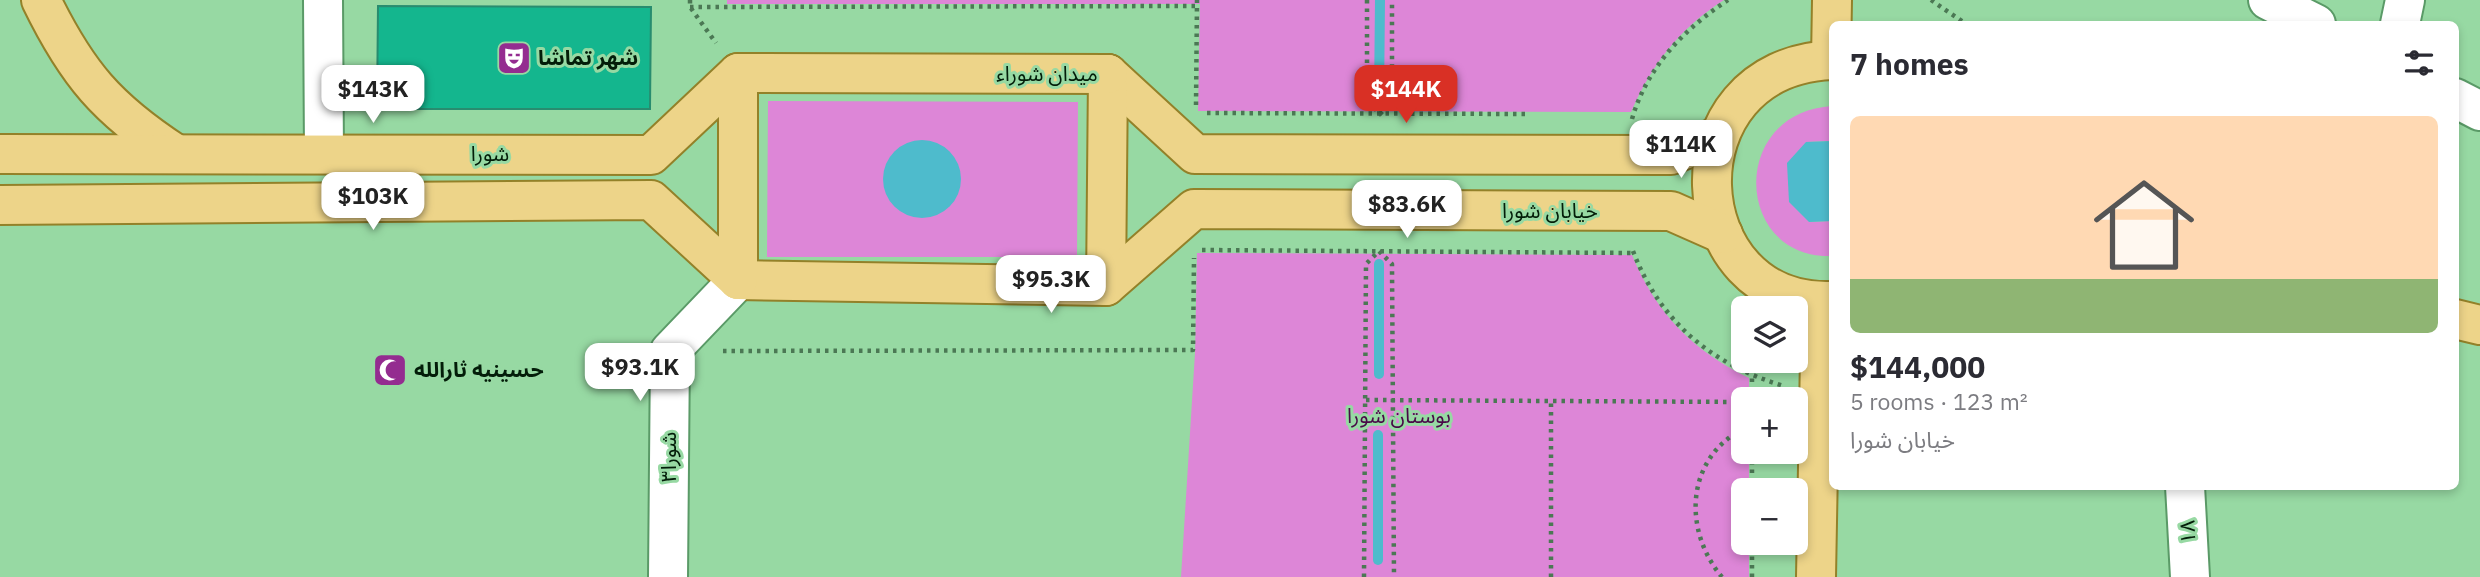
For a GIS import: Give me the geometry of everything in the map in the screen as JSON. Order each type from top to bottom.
[{"type":"main road","points":[[41,0],[64,47],[94,89],[132,125],[176,154]]},
{"type":"main road","points":[[1832,0],[1832,21]]},
{"type":"main road","points":[[1816,577],[1827,301],[1774,287],[1753,273],[1736,255],[1723,234],[1710,185],[1712,160],[1719,136],[1730,115],[1764,81],[1807,62],[1829,60]]},
{"type":"main road","points":[[738,73],[738,280]]},
{"type":"main road","name":"شورا","points":[[0,154],[651,155],[738,73]]},
{"type":"main road","name":"میدان شوراء","points":[[738,73],[1108,74],[1106,286]]},
{"type":"main road","points":[[1108,74],[1195,154],[1671,155],[1719,136]]},
{"type":"main road","points":[[0,205],[651,200],[738,280],[1106,286]]},
{"type":"main road","name":"خیابان شورا","points":[[1106,286],[1194,209],[1671,211],[1723,234]]},
{"type":"main road","points":[[2459,320],[2480,325]]},
{"type":"street","points":[[323,0],[324,154]]},
{"type":"street","points":[[2268,0],[2310,21]]},
{"type":"street","points":[[2401,21],[2405,0]]},
{"type":"street","points":[[2459,100],[2480,111]]},
{"type":"street","points":[[670,351],[738,280]]},
{"type":"street","name":"شورا۳","points":[[668,577],[670,351]]},
{"type":"street","name":"۱۸","points":[[2185,490],[2190,577]]},
{"type":"path","points":[[690,0],[690,7],[738,73]]},
{"type":"path","points":[[724,0],[724,7]]},
{"type":"path","points":[[1367,0],[1367,100],[1380,114]]},
{"type":"path","points":[[1380,114],[1392,101],[1392,0]]},
{"type":"path","points":[[1931,0],[1962,21]]},
{"type":"path","points":[[690,7],[877,3],[1197,3],[1196,113],[1539,114]]},
{"type":"path","points":[[1619,115],[1633,115]]},
{"type":"path","points":[[670,351],[1193,350],[1194,250],[1633,253]]},
{"type":"path","points":[[1364,577],[1366,264],[1379,251]]},
{"type":"path","points":[[1379,251],[1392,264],[1394,577]]},
{"type":"path","points":[[1752,377],[1752,387]]},
{"type":"path","points":[[1366,400],[1731,402]]},
{"type":"path","points":[[1551,401],[1551,577]]},
{"type":"path","points":[[1722,577],[1701,546],[1694,511],[1696,492],[1710,458],[1721,444],[1731,437]]},
{"type":"path","points":[[1752,555],[1752,577]]},
{"type":"green space","points":[[727,0],[1724,0],[1694,23],[1669,48],[1648,78],[1631,112],[1198,111],[1200,4],[727,4]]},
{"type":"green space","points":[[768,101],[1078,102],[1077,257],[767,257]]},
{"type":"green space","points":[[1829,107],[1829,141],[1806,142],[1809,222],[1829,221],[1829,256],[1800,251],[1776,235],[1762,212],[1756,185],[1760,158],[1774,133],[1798,115]]},
{"type":"green space","name":"بوستان شورا","points":[[1197,253],[1632,255],[1653,295],[1679,328],[1710,356],[1731,368],[1731,373],[1740,373],[1749,378],[1749,387],[1731,387],[1731,464],[1749,464],[1749,478],[1731,478],[1731,555],[1749,555],[1749,577],[1181,577],[1195,353]]},
{"type":"water","points":[[922,140],[937,143],[954,157],[961,179],[958,194],[944,211],[922,218],[907,215],[890,201],[883,179],[886,164],[900,147]]},
{"type":"water","points":[[1829,141],[1829,221],[1809,222],[1789,202],[1787,163],[1806,142]]},
{"type":"building","name":"شهر تماشا","points":[[378,6],[651,7],[650,109],[377,109]]},
{"type":"waterway","points":[[1379,100],[1380,0]]},
{"type":"waterway","points":[[1379,264],[1379,374]]},
{"type":"waterway","points":[[1378,435],[1378,560]]},
{"type":"place","name":"شهر تماشا","points":[[514,58]]},
{"type":"place","name":"حسینیه ثارالله","points":[[390,370]]}]
